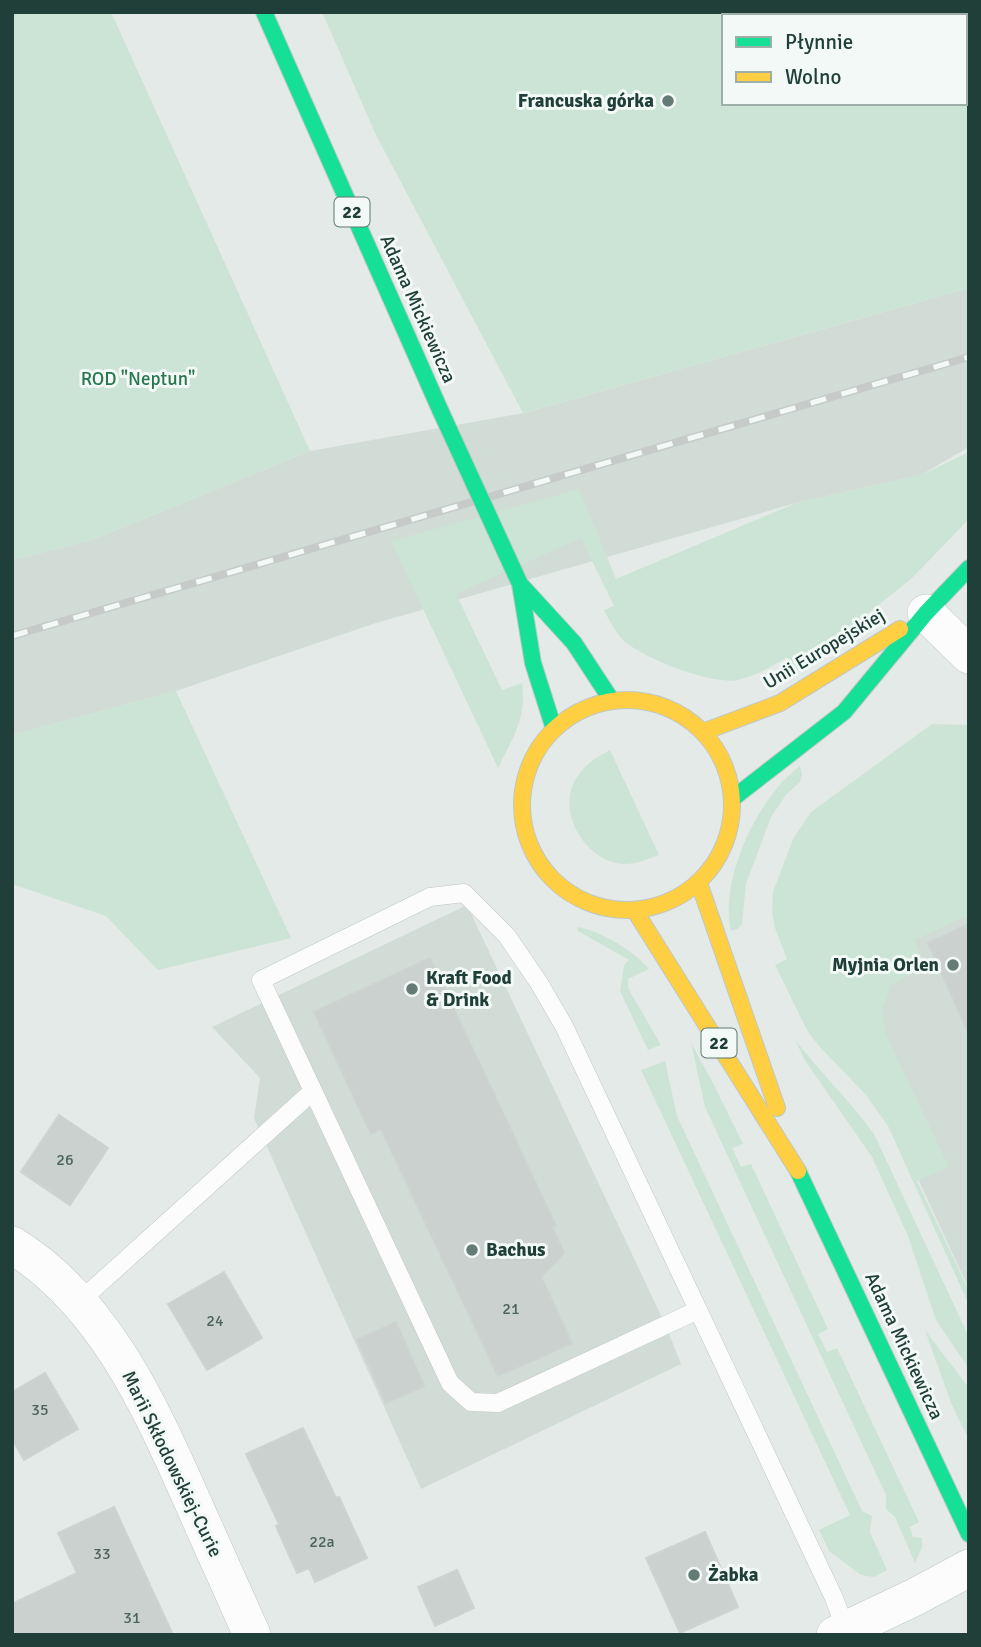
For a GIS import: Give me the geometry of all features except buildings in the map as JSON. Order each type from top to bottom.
[{"type":"main road","name":"Adama Mickiewicza","points":[[264,12],[520,584],[533,663],[554,729]]},
{"type":"main road","name":"Unii Europejskiej","points":[[732,799],[845,712],[926,613],[969,568]]},
{"type":"main road","name":"Adama Mickiewicza","points":[[520,584],[575,643],[612,701]]},
{"type":"main road","name":"Unii Europejskiej","points":[[703,732],[780,703],[926,613]]},
{"type":"main road","points":[[637,700],[661,705],[684,716],[703,732],[724,763],[732,799],[725,845],[699,883],[669,902],[635,911],[603,908],[573,896],[549,875],[531,848],[522,817],[524,785],[535,755],[554,729],[580,710],[612,701],[637,700]]},
{"type":"main road","name":"Adama Mickiewicza","points":[[699,883],[801,1176],[969,1534]]},
{"type":"main road","name":"Adama Mickiewicza","points":[[635,911],[801,1176]]},
{"type":"street","points":[[926,613],[969,655]]},
{"type":"street","name":"Marii Skłodowskiej-Curie","points":[[12,1245],[53,1275],[79,1301],[129,1372],[157,1423],[252,1635]]},
{"type":"street","points":[[840,1632],[969,1568]]},
{"type":"lane","points":[[698,1310],[498,1403],[471,1402],[450,1383],[261,980],[430,897],[464,893],[507,936],[564,1026],[834,1598],[840,1632]]},
{"type":"lane","points":[[79,1301],[313,1091]]},
{"type":"shaded area","points":[[969,288],[969,447],[921,475],[796,503],[376,623],[176,691],[12,735],[12,560],[92,540],[310,451],[524,413]]},
{"type":"shaded area","points":[[969,754],[969,1289],[784,890]]},
{"type":"shaded area","name":"Bachus","points":[[467,905],[665,1324],[681,1364],[421,1489],[254,1118],[260,1078],[212,1027]]},
{"type":"green space","name":"ROD \"Neptun\"","points":[[12,12],[111,12],[310,451],[92,540],[12,560]]},
{"type":"green space","points":[[322,12],[969,12],[969,288],[523,413],[376,135]]},
{"type":"green space","points":[[969,452],[969,519],[912,578],[797,671],[787,657],[745,678],[712,679],[663,663],[635,649],[619,635],[604,610],[614,606],[581,538],[456,594],[502,690],[522,683],[521,717],[498,768],[391,541],[579,489],[616,579],[796,503],[921,475]]},
{"type":"green space","points":[[176,691],[291,938],[158,970],[106,916],[12,884],[12,735]]},
{"type":"green space","points":[[932,724],[969,725],[969,915],[914,940],[926,966],[891,985],[882,1011],[886,1035],[949,1167],[917,1181],[969,1291],[969,1305],[888,1126],[866,1095],[808,1032],[775,965],[787,959],[775,928],[773,892],[793,839],[811,812]]},
{"type":"green space","points":[[610,750],[659,855],[632,864],[608,860],[585,843],[577,831],[569,804],[577,777],[596,758]]},
{"type":"green space","points":[[800,766],[800,782],[786,795],[771,817],[746,884],[742,924],[731,931],[731,888],[745,841],[770,798]]},
{"type":"green space","points":[[577,927],[596,932],[616,943],[649,969],[628,979],[628,988],[661,1045],[648,1050],[620,991],[624,965],[629,960],[578,931]]},
{"type":"green space","points":[[796,1041],[874,1134],[969,1337],[969,1369],[936,1320],[908,1236],[872,1157],[804,1059]]},
{"type":"green space","points":[[691,1043],[743,1144],[732,1148],[741,1167],[751,1164],[828,1329],[818,1334],[827,1352],[837,1348],[919,1522],[910,1527],[913,1537],[922,1538],[922,1547],[915,1563],[895,1517],[886,1509],[886,1495],[705,1107]]},
{"type":"green space","points":[[665,1061],[677,1116],[862,1511],[872,1516],[870,1532],[887,1570],[874,1577],[861,1575],[829,1551],[819,1530],[850,1515],[641,1070]]},
{"type":"green space","points":[[925,1330],[969,1388],[969,1440],[951,1403]]},
{"type":"railway","points":[[12,636],[969,357]]},
{"type":"traffic: fast","points":[[264,12],[441,412]]},
{"type":"traffic: fast","points":[[441,412],[520,584]]},
{"type":"traffic: fast","points":[[732,799],[844,712],[926,613],[969,568]]},
{"type":"traffic: fast","points":[[520,584],[533,663],[554,729]]},
{"type":"traffic: fast","points":[[520,584],[574,643],[612,701]]},
{"type":"traffic: fast","points":[[798,1171],[969,1534]]},
{"type":"traffic: slow","points":[[703,732],[780,703],[900,629]]},
{"type":"traffic: slow","points":[[627,700],[667,708],[701,731],[724,765],[732,805],[724,845],[701,879],[667,902],[627,910],[587,902],[553,879],[530,845],[522,805],[530,765],[553,731],[587,708],[627,700]]},
{"type":"traffic: slow","points":[[699,883],[777,1108]]},
{"type":"traffic: slow","points":[[635,911],[798,1171]]},
{"type":"place","name":"Francuska górka","points":[[668,101]]},
{"type":"place","name":"Myjnia Orlen","points":[[953,965]]},
{"type":"place","name":"Kraft Food & Drink","points":[[412,989]]},
{"type":"place","name":"Bachus","points":[[472,1250]]},
{"type":"place","name":"Żabka","points":[[694,1575]]}]
